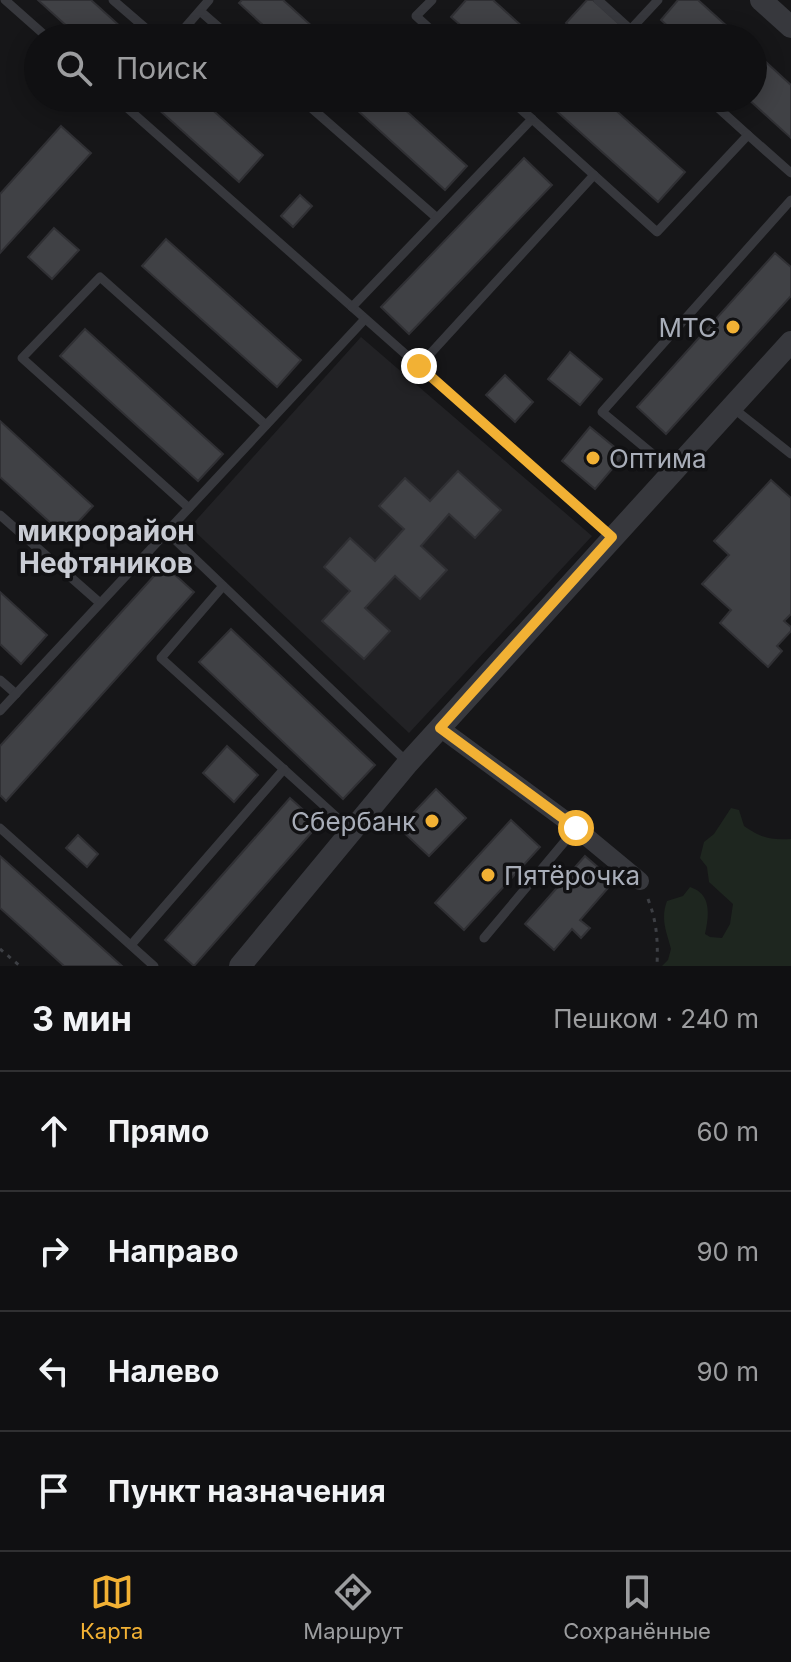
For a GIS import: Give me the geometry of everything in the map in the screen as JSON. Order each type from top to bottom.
[{"type":"street","points":[[761,0],[791,27]]},
{"type":"street","points":[[240,966],[408,763],[791,342]]},
{"type":"street","points":[[440,728],[576,828],[640,881]]},
{"type":"lane","points":[[5,0],[32,24]]},
{"type":"lane","points":[[113,0],[141,24]]},
{"type":"lane","points":[[188,24],[209,0]]},
{"type":"lane","points":[[425,24],[416,16],[432,0]]},
{"type":"lane","points":[[598,0],[625,24]]},
{"type":"lane","points":[[636,24],[658,0]]},
{"type":"lane","points":[[200,11],[215,24]]},
{"type":"lane","points":[[132,112],[612,537]]},
{"type":"lane","points":[[316,112],[437,218]]},
{"type":"lane","points":[[524,112],[657,232],[748,135]]},
{"type":"lane","points":[[723,112],[791,173]]},
{"type":"lane","points":[[352,307],[532,119]]},
{"type":"lane","points":[[419,366],[594,175]]},
{"type":"lane","points":[[672,470],[602,412],[791,200]]},
{"type":"lane","points":[[189,508],[22,358],[100,277],[266,425]]},
{"type":"lane","points":[[0,711],[365,319]]},
{"type":"lane","points":[[731,406],[791,454]]},
{"type":"lane","points":[[0,515],[100,603]]},
{"type":"lane","points":[[167,532],[408,763]]},
{"type":"lane","points":[[223,586],[161,658],[352,831]]},
{"type":"lane","points":[[0,680],[16,694]]},
{"type":"lane","points":[[131,945],[284,769]]},
{"type":"lane","points":[[0,828],[154,966]]},
{"type":"lane","points":[[484,938],[576,828]]},
{"type":"path","points":[[655,917],[657,966]]},
{"type":"path","points":[[0,949],[20,966]]},
{"type":"shaded area","points":[[361,337],[592,536],[409,733],[190,527]]},
{"type":"shaded area","points":[[731,808],[739,810],[744,826],[756,833],[791,839],[791,966],[662,966],[668,960],[671,949],[664,920],[667,901],[683,896],[690,887],[702,895],[707,906],[705,934],[722,938],[730,924],[733,904],[709,882],[707,867],[700,858],[704,842],[714,834]]},
{"type":"building","points":[[38,0],[91,0],[118,24],[65,24]]},
{"type":"building","points":[[242,0],[283,0],[310,24],[262,24],[239,3]]},
{"type":"building","points":[[466,0],[493,0],[520,24],[459,24],[451,17]]},
{"type":"building","points":[[587,0],[593,0],[620,24],[567,24]]},
{"type":"building","points":[[678,0],[698,0],[725,24],[665,24],[661,20]]},
{"type":"building","points":[[767,63],[791,85],[791,138],[762,112],[767,112]]},
{"type":"building","points":[[162,112],[215,112],[263,155],[239,182]]},
{"type":"building","points":[[359,112],[407,112],[467,166],[445,190]]},
{"type":"building","points":[[558,112],[618,112],[685,172],[658,202]]},
{"type":"building","points":[[61,126],[91,153],[0,253],[0,194]]},
{"type":"building","points":[[524,158],[552,185],[409,334],[381,307]]},
{"type":"building","points":[[300,195],[312,206],[293,227],[281,216]]},
{"type":"building","points":[[54,228],[79,250],[52,279],[28,257]]},
{"type":"building","points":[[166,239],[301,360],[277,387],[142,266]]},
{"type":"building","points":[[775,253],[791,267],[791,296],[666,434],[637,407]]},
{"type":"building","points":[[85,329],[223,454],[198,481],[60,356]]},
{"type":"building","points":[[570,352],[602,379],[580,405],[548,379]]},
{"type":"building","points":[[505,375],[533,402],[515,422],[486,395]]},
{"type":"building","points":[[0,421],[93,506],[65,536],[0,477]]},
{"type":"building","name":"Оптима","points":[[590,427],[624,455],[595,489],[562,461]]},
{"type":"building","points":[[458,471],[501,510],[475,538],[449,514],[421,546],[447,570],[420,599],[395,576],[365,608],[390,631],[364,659],[322,621],[350,591],[324,567],[350,538],[375,561],[404,529],[379,506],[405,478],[430,501]]},
{"type":"building","points":[[771,480],[791,498],[791,614],[784,621],[791,631],[777,646],[782,651],[768,667],[720,623],[731,610],[702,584],[729,555],[714,541]]},
{"type":"building","points":[[164,565],[194,592],[6,801],[0,795],[0,746]]},
{"type":"building","points":[[0,592],[47,635],[21,664],[0,644]]},
{"type":"building","points":[[231,629],[375,765],[343,799],[199,662]]},
{"type":"building","points":[[227,746],[258,775],[234,802],[203,773]]},
{"type":"building","points":[[436,789],[466,818],[429,856],[399,828]]},
{"type":"building","points":[[290,798],[319,824],[194,966],[165,940]]},
{"type":"building","name":"Пятёрочка","points":[[511,820],[540,847],[464,930],[435,903]]},
{"type":"building","points":[[78,835],[98,854],[87,867],[66,848]]},
{"type":"building","points":[[0,856],[122,966],[64,966],[0,908]]},
{"type":"building","points":[[585,856],[614,881],[580,920],[590,928],[581,938],[572,929],[554,950],[525,924]]},
{"type":"place","name":"МТС","points":[[733,327]]},
{"type":"place","name":"Оптима","points":[[593,458]]},
{"type":"place","name":"Сбербанк","points":[[432,821]]},
{"type":"place","name":"Пятёрочка","points":[[488,875]]},
{"type":"district","name":"микрорайон Нефтяников","points":[[106,547]]},
{"type":"route","points":[[419,366],[612,537],[440,728],[576,828]]}]
